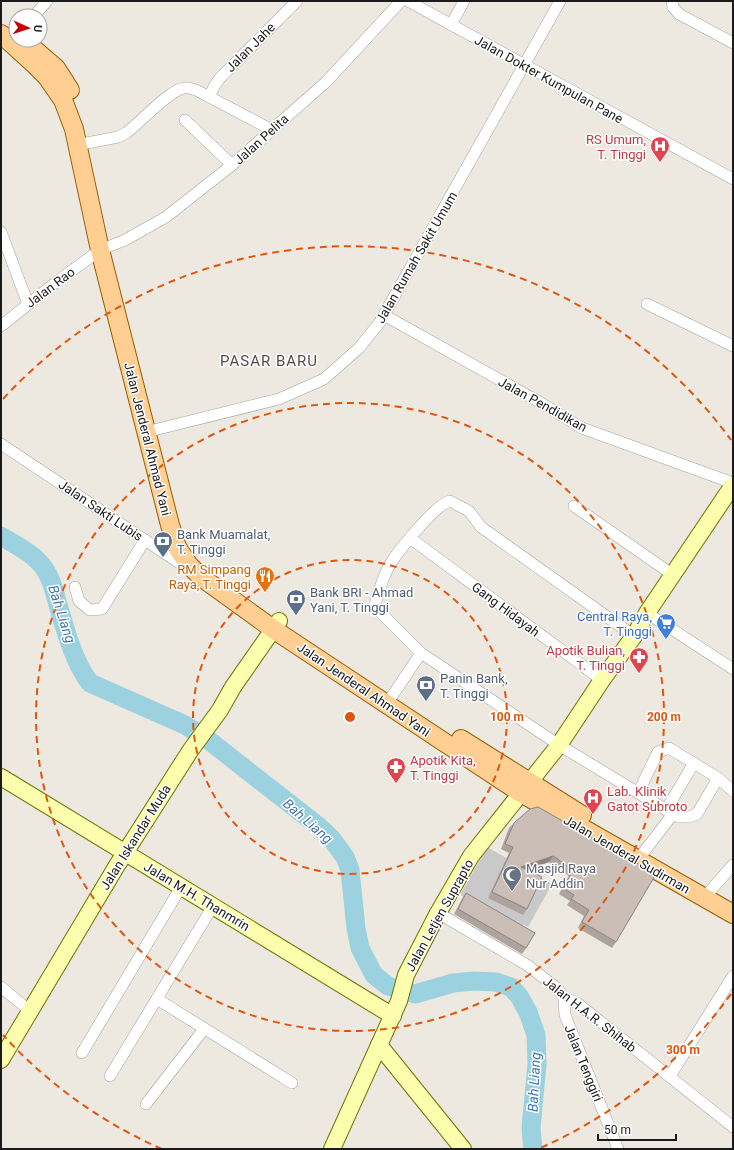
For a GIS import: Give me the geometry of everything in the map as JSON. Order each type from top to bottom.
[{"type":"main road","name":"Jalan Jenderal Ahmad Yani","points":[[1,34],[47,77],[63,100],[74,129],[150,431],[170,525],[177,547],[188,564],[200,577],[392,696],[525,788]]},
{"type":"main road","name":"Jalan Jenderal Ahmad Yani","points":[[33,48],[56,68],[74,95],[87,144],[105,248]]},
{"type":"main road","name":"Jalan Jenderal Ahmad Yani","points":[[150,431],[187,538],[196,555],[205,565],[276,625],[525,788]]},
{"type":"main road","name":"Jalan Jenderal Sudirman","points":[[525,788],[733,905]]},
{"type":"main road","name":"Jalan Jenderal Sudirman","points":[[525,788],[733,914]]},
{"type":"street","name":"Jalan Jahe","points":[[209,97],[220,78],[297,1]]},
{"type":"street","name":"Jalan Pelita","points":[[105,248],[166,217],[232,165],[326,82],[401,1]]},
{"type":"street","name":"Jalan Dokter Kumpulan Pane","points":[[408,1],[733,179]]},
{"type":"street","points":[[451,25],[464,1]]},
{"type":"street","name":"Jalan Rumah Sakit Umum","points":[[150,431],[279,399],[324,379],[359,348],[380,322],[560,1]]},
{"type":"street","points":[[672,1],[673,6],[679,14],[733,43]]},
{"type":"street","points":[[87,144],[126,133],[171,94],[186,88],[196,90],[272,130]]},
{"type":"street","points":[[185,120],[232,165]]},
{"type":"street","points":[[1,232],[28,304]]},
{"type":"street","name":"Jalan Rao","points":[[1,326],[54,283],[105,248]]},
{"type":"street","points":[[647,304],[733,346]]},
{"type":"street","name":"Jalan Pendidikan","points":[[384,315],[541,403],[582,428],[733,484]]},
{"type":"street","name":"Jalan Sakti Lubis","points":[[1,444],[200,577]]},
{"type":"street","name":"Jalan Letjen Suprapto","points":[[332,1149],[396,1008],[406,975],[438,913],[471,856],[559,745],[602,680],[634,636],[647,613],[733,484]]},
{"type":"street","points":[[634,636],[481,527],[469,511],[450,500],[439,507],[410,538],[392,562],[375,605],[377,610],[421,653],[559,745],[669,812],[679,817],[689,817],[697,814],[718,778]]},
{"type":"street","points":[[574,506],[673,575]]},
{"type":"street","name":"Gang Hidayah","points":[[410,538],[602,680]]},
{"type":"street","points":[[75,587],[79,601],[90,610],[102,609],[145,540]]},
{"type":"street","points":[[647,613],[733,669]]},
{"type":"street","name":"Jalan Iskandar Muda","points":[[1,1060],[116,867],[190,751],[220,710],[233,687],[276,625]]},
{"type":"street","points":[[392,696],[421,653]]},
{"type":"street","points":[[638,793],[658,752],[669,748],[673,749],[718,778],[733,791]]},
{"type":"street","points":[[643,853],[669,812],[694,763]]},
{"type":"street","name":"Jalan M.H. Thanmrin","points":[[1,777],[213,906],[396,1008]]},
{"type":"street","points":[[710,891],[733,865]]},
{"type":"street","points":[[82,1053],[181,887]]},
{"type":"street","points":[[110,1076],[213,906]]},
{"type":"street","name":"Jalan H.A.R. Shihab","points":[[438,913],[527,965],[558,989],[564,998],[577,1003],[733,1126]]},
{"type":"street","points":[[670,1076],[733,976]]},
{"type":"street","points":[[1,988],[30,1011]]},
{"type":"street","name":"Jalan Tenggiri","points":[[564,998],[565,1015],[618,1149]]},
{"type":"street","points":[[157,999],[292,1083]]},
{"type":"street","points":[[146,1104],[204,1029]]},
{"type":"street","points":[[379,1045],[463,1149]]},
{"type":"shaded area","name":"Masjid Raya Nur Addin","points":[[487,847],[552,884],[528,927],[523,924],[520,929],[460,895]]},
{"type":"building","points":[[538,807],[656,874],[616,942],[582,922],[589,910],[571,899],[574,895],[563,888],[573,870],[553,856],[521,867],[542,877],[527,909],[492,892],[513,847],[505,844],[514,823],[530,809]]},
{"type":"building","points":[[466,893],[535,933],[526,948],[458,909]]},
{"type":"waterway","name":"Bah Liang","points":[[1,536],[36,558],[44,568],[54,588],[73,652],[90,683],[185,725],[211,742],[317,825],[331,838],[345,857],[350,870],[356,928],[360,948],[374,975],[388,986],[415,994],[453,983],[474,981],[496,982],[511,987],[519,996],[528,1012],[536,1035],[537,1064],[531,1128],[533,1149]]},
{"type":"place","name":"RS Umum, T. Tinggi","points":[[660,163]]},
{"type":"place","name":"Bank Muamalat, T. Tinggi","points":[[163,558]]},
{"type":"place","name":"RM Simpang Raya, T. Tinggi","points":[[265,593]]},
{"type":"place","name":"Bank BRI - Ahmad Yani, T. Tinggi","points":[[296,616]]},
{"type":"place","name":"Central Raya, T. Tinggi","points":[[666,640]]},
{"type":"place","name":"Apotik Bulian, T. Tinggi","points":[[639,674]]},
{"type":"place","name":"Panin Bank, T. Tinggi","points":[[426,702]]},
{"type":"place","name":"Apotik Kita, T. Tinggi","points":[[396,784]]},
{"type":"place","name":"Lab. Klinik Gatot Subroto","points":[[593,815]]},
{"type":"place","name":"Masjid Raya Nur Addin","points":[[512,892]]},
{"type":"district","name":"PASAR BARU","points":[[269,361]]}]
